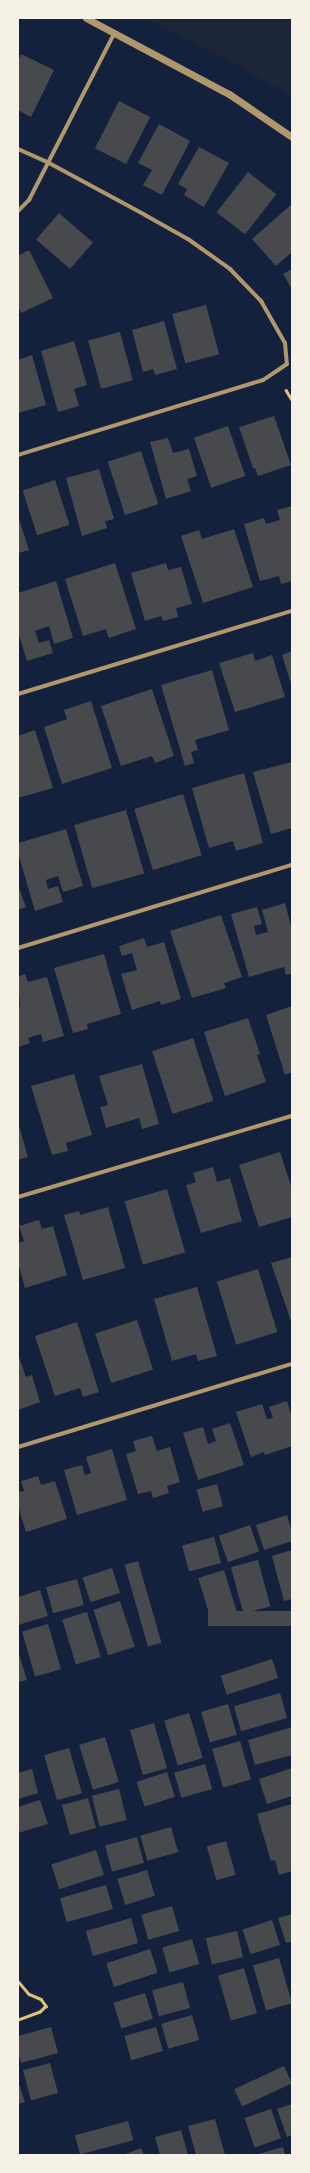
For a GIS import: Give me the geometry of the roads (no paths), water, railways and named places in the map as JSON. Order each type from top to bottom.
[{"type":"street","points":[[86,18],[229,94],[292,137]]},
{"type":"street","points":[[18,211],[30,200],[114,34]]},
{"type":"street","points":[[18,149],[49,163],[188,239],[230,269],[261,301],[285,343],[287,364],[264,380],[18,455]]},
{"type":"street","points":[[18,694],[292,611]]},
{"type":"street","points":[[18,948],[292,865]]},
{"type":"street","points":[[18,1197],[292,1116]]},
{"type":"street","points":[[18,1447],[292,1364]]}]
